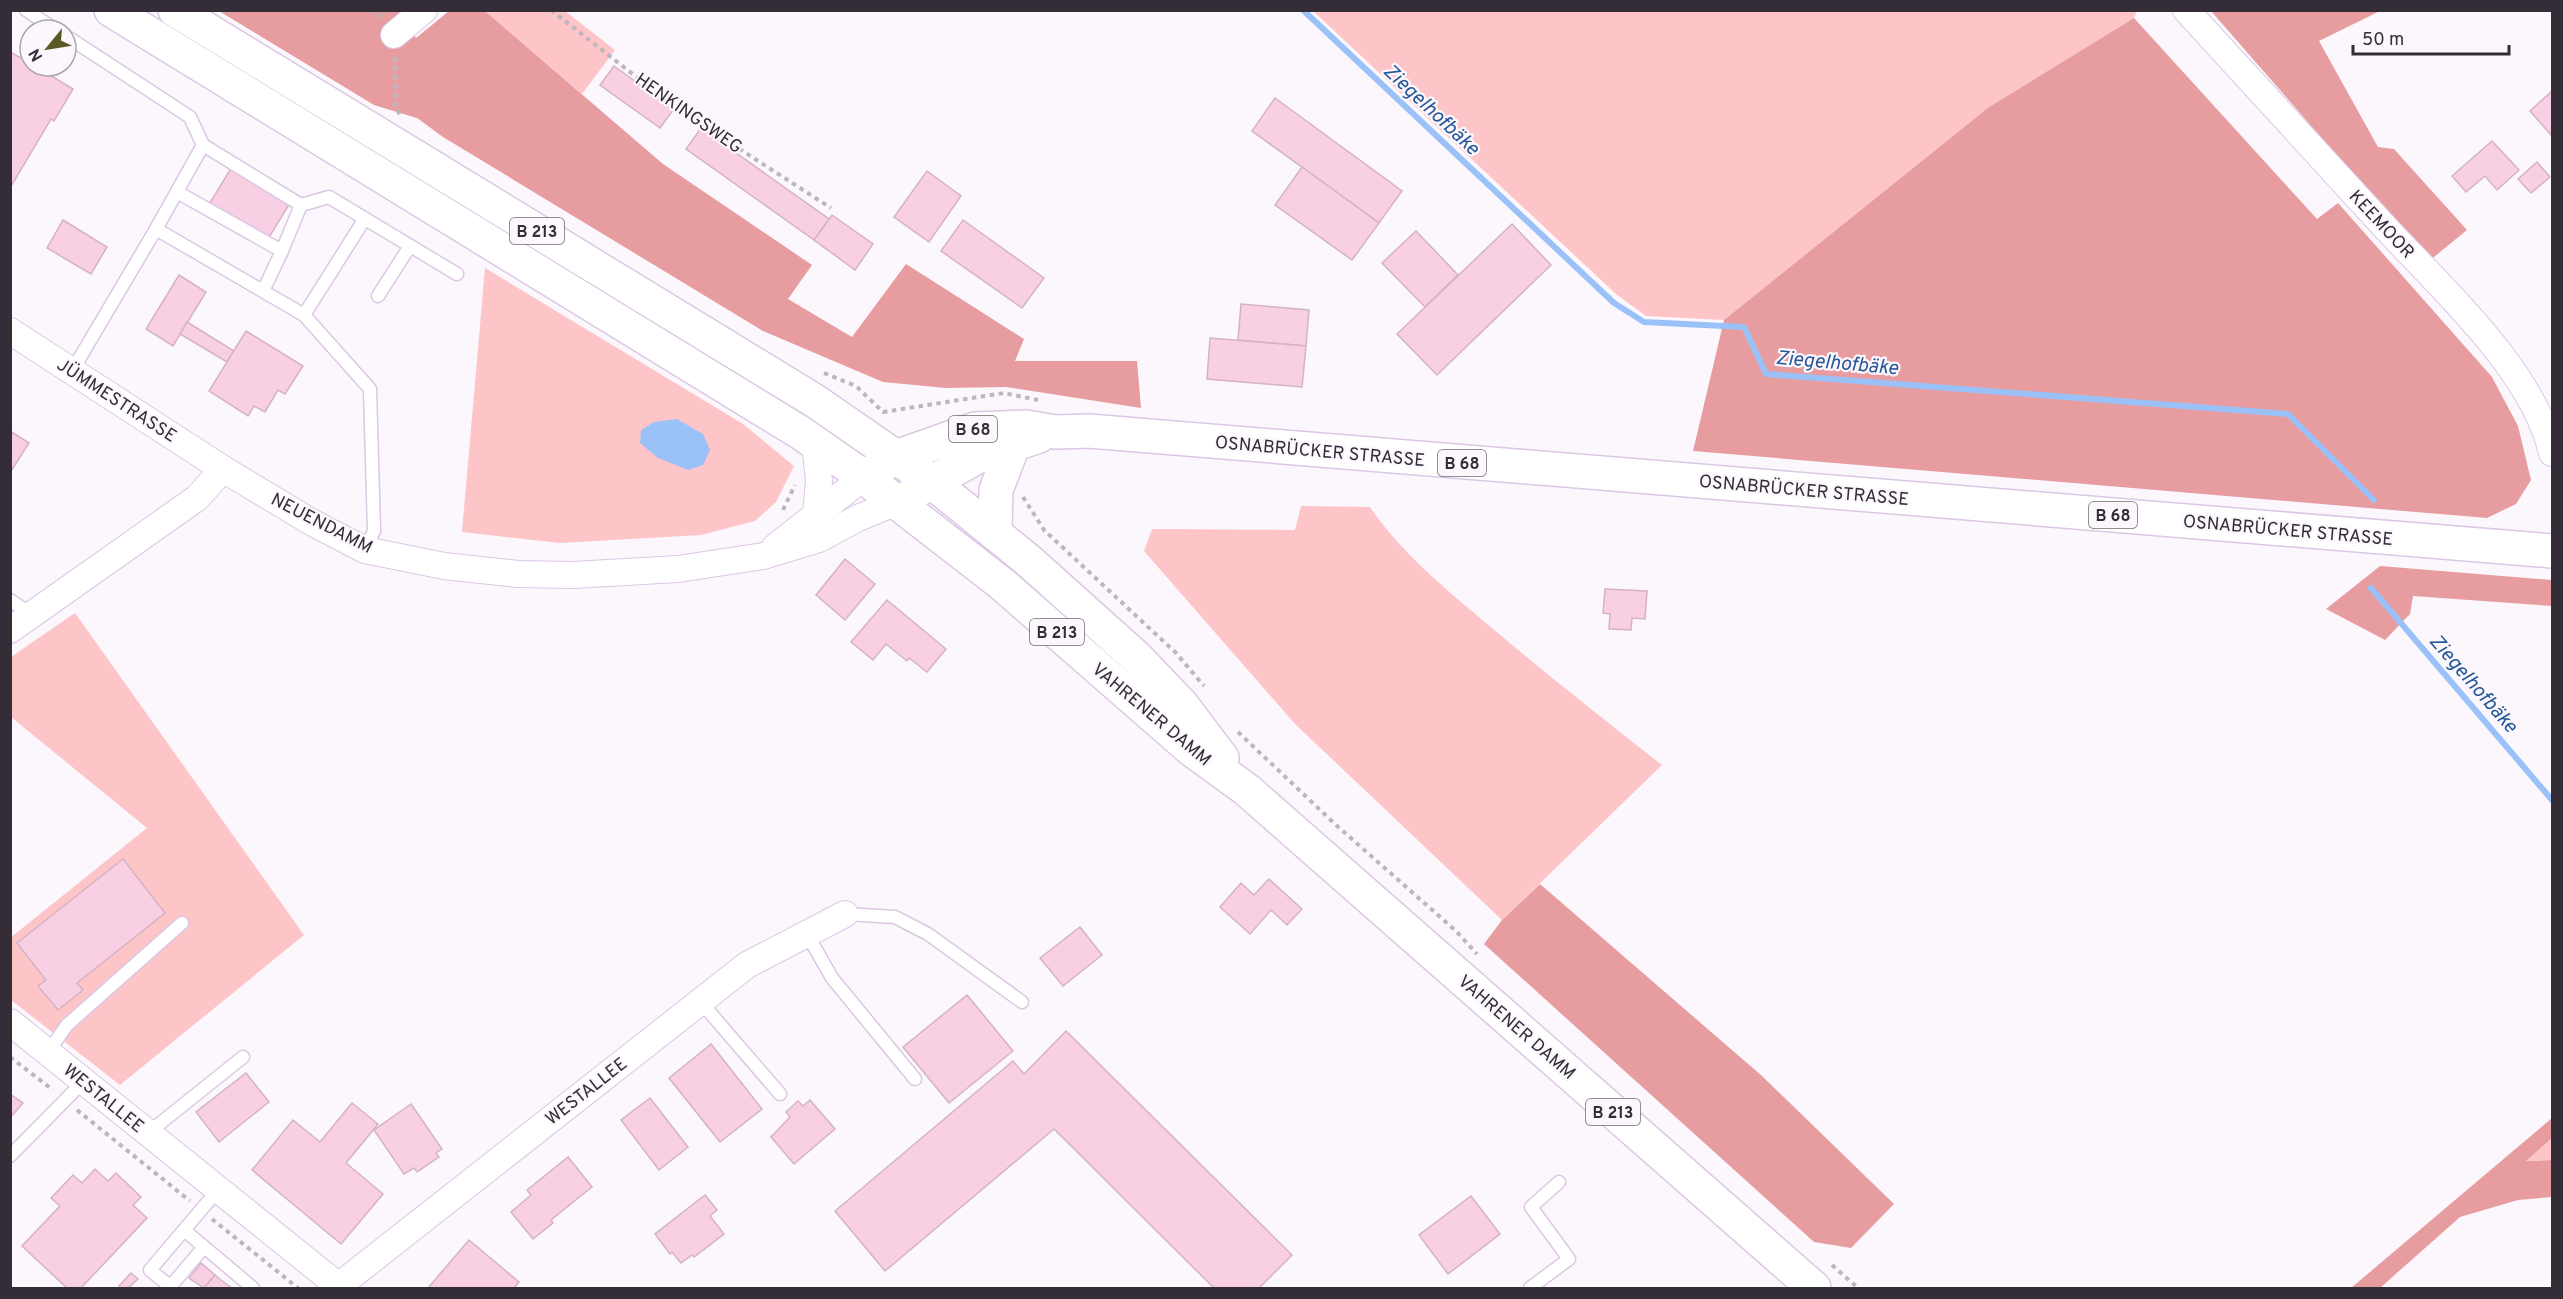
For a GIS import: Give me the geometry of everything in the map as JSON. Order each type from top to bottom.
[{"type":"main road","name":"B 213","points":[[111,10],[815,443],[864,477]]},
{"type":"main road","name":"B 213","points":[[175,10],[815,401],[896,457]]},
{"type":"main road","name":"OSNABRÜCKER STRASSE","points":[[864,477],[896,457],[942,439],[975,429],[1026,427],[1052,417],[1118,434],[2553,551]]},
{"type":"main road","name":"OSNABRÜCKER STRASSE","points":[[897,502],[977,457],[1014,443],[1052,417]]},
{"type":"main road","name":"B 68","points":[[995,533],[996,490],[1014,443]]},
{"type":"main road","name":"VAHRENER DAMM","points":[[896,457],[933,483],[995,533],[1136,657],[1182,705],[1247,790]]},
{"type":"main road","name":"VAHRENER DAMM","points":[[864,477],[1002,584],[1191,750],[1247,790],[1823,1277]]},
{"type":"street","points":[[394,35],[424,10]]},
{"type":"street","name":"KEEMOOR","points":[[2186,10],[2490,343],[2523,383],[2548,432],[2553,453]]},
{"type":"street","name":"JÜMMESTRASSE","points":[[10,331],[224,469]]},
{"type":"street","points":[[815,443],[819,481],[816,515]]},
{"type":"street","points":[[10,630],[197,498],[224,469]]},
{"type":"street","name":"NEUENDAMM","points":[[224,469],[314,523],[365,550],[444,566],[540,575],[678,569],[763,556],[819,539],[858,518],[897,502]]},
{"type":"street","name":"NEUENDAMM","points":[[763,556],[864,477]]},
{"type":"street","name":"WESTALLEE","points":[[10,1022],[338,1288],[747,965],[845,914]]},
{"type":"lane","points":[[78,44],[190,117],[203,145],[301,205],[329,197],[457,274]]},
{"type":"lane","points":[[72,371],[203,145]]},
{"type":"lane","points":[[177,192],[282,251]]},
{"type":"lane","points":[[263,291],[301,205]]},
{"type":"lane","points":[[304,315],[364,220]]},
{"type":"lane","points":[[156,229],[304,315],[370,389],[374,531],[365,550]]},
{"type":"lane","points":[[378,296],[410,246]]},
{"type":"lane","points":[[10,600],[32,615]]},
{"type":"lane","points":[[845,914],[895,917],[928,934],[1022,1002]]},
{"type":"lane","points":[[48,1052],[67,1025],[182,923]]},
{"type":"lane","points":[[807,934],[832,978],[915,1079]]},
{"type":"lane","points":[[700,1001],[780,1094]]},
{"type":"lane","points":[[148,1133],[243,1057]]},
{"type":"lane","points":[[10,1156],[84,1081]]},
{"type":"lane","points":[[1530,1288],[1569,1259],[1532,1206],[1559,1182]]},
{"type":"lane","points":[[204,1247],[171,1288],[150,1270],[218,1190]]},
{"type":"lane","points":[[184,1230],[251,1288]]},
{"type":"lane","points":[[221,1280],[230,1269]]},
{"type":"lane","points":[[232,1288],[241,1278]]},
{"type":"path","points":[[372,10],[391,23],[397,77],[395,106],[405,125]]},
{"type":"path","name":"HENKINGSWEG","points":[[551,10],[676,108],[831,208]]},
{"type":"path","points":[[815,369],[855,386],[883,412],[1004,393],[1052,417]]},
{"type":"path","points":[[927,405],[942,439]]},
{"type":"path","points":[[779,517],[792,489]]},
{"type":"path","points":[[996,490],[1023,497],[1044,530],[1176,653],[1209,695]]},
{"type":"path","points":[[1236,730],[1336,825],[1456,932],[1479,956]]},
{"type":"path","points":[[10,1057],[298,1288]]},
{"type":"path","points":[[1823,1277],[1858,1288]]},
{"type":"shaded area","points":[[219,11],[400,11],[416,38],[449,11],[485,11],[663,164],[812,265],[788,299],[852,337],[906,264],[1024,339],[1015,361],[1137,361],[1141,408],[1006,387],[946,388],[883,382],[763,331],[443,137],[417,118],[374,105]]},
{"type":"shaded area","points":[[485,11],[565,11],[615,50],[582,94]]},
{"type":"shaded area","points":[[1313,11],[2137,11],[2134,18],[1989,107],[1724,320],[1646,316],[1616,294]]},
{"type":"shaded area","points":[[2211,11],[2380,11],[2319,41],[2378,147],[2394,149],[2467,230],[2429,261]]},
{"type":"shaded area","points":[[2134,18],[2317,219],[2338,203],[2492,377],[2518,426],[2531,480],[2516,504],[2487,518],[1693,451],[1724,320],[1989,107]]},
{"type":"shaded area","points":[[485,268],[743,424],[794,466],[776,502],[755,521],[701,535],[560,543],[462,532]]},
{"type":"shaded area","points":[[1301,506],[1370,507],[1395,540],[1440,583],[1530,660],[1662,765],[1502,920],[1295,724],[1144,551],[1152,529],[1295,530]]},
{"type":"shaded area","points":[[2380,566],[2552,580],[2552,606],[2413,596],[2410,614],[2385,640],[2326,609]]},
{"type":"shaded area","points":[[75,613],[304,935],[120,1085],[11,1000],[10,938],[147,828],[11,717],[11,657]]},
{"type":"shaded area","points":[[1540,884],[1762,1076],[1894,1204],[1851,1248],[1814,1242],[1484,944],[1502,920]]},
{"type":"shaded area","points":[[2552,1118],[2552,1138],[2526,1161],[2552,1160],[2552,1197],[2518,1200],[2460,1217],[2380,1288],[2351,1288]]},
{"type":"shaded area","points":[[2552,1138],[2552,1160],[2525,1161]]},
{"type":"water","points":[[677,419],[703,434],[710,450],[703,465],[688,470],[658,458],[640,443],[641,430],[654,422]]},
{"type":"building","points":[[10,52],[18,56],[18,78],[55,78],[73,89],[54,121],[51,119],[10,188]]},
{"type":"building","points":[[614,66],[674,109],[660,128],[600,85]]},
{"type":"building","points":[[2552,91],[2552,136],[2530,111]]},
{"type":"building","points":[[1275,98],[1402,191],[1379,223],[1252,131]]},
{"type":"building","points":[[701,128],[829,219],[814,240],[686,149]]},
{"type":"building","points":[[2492,141],[2519,170],[2497,190],[2485,176],[2466,192],[2452,176]]},
{"type":"building","points":[[236,160],[295,195],[263,247],[205,211]]},
{"type":"building","points":[[2537,162],[2550,177],[2531,193],[2518,179]]},
{"type":"building","points":[[1302,167],[1379,223],[1352,260],[1275,205]]},
{"type":"building","points":[[927,171],[961,196],[929,242],[894,217]]},
{"type":"building","points":[[832,215],[873,244],[855,270],[814,240]]},
{"type":"building","points":[[63,220],[107,247],[91,274],[47,248]]},
{"type":"building","points":[[963,220],[1044,278],[1022,308],[941,251]]},
{"type":"building","points":[[1512,224],[1551,265],[1437,375],[1397,334]]},
{"type":"building","points":[[1416,231],[1458,275],[1425,307],[1382,263]]},
{"type":"building","points":[[179,275],[206,292],[173,346],[146,329]]},
{"type":"building","points":[[1241,304],[1309,310],[1306,346],[1238,340]]},
{"type":"building","points":[[187,322],[234,351],[227,362],[180,334]]},
{"type":"building","points":[[246,331],[303,366],[285,394],[278,390],[265,412],[254,406],[248,416],[209,391]]},
{"type":"building","points":[[1210,338],[1306,346],[1302,387],[1207,379]]},
{"type":"building","points":[[10,431],[29,443],[10,473]]},
{"type":"building","points":[[845,559],[875,584],[845,620],[816,595]]},
{"type":"building","points":[[1605,589],[1647,591],[1645,619],[1632,618],[1631,630],[1609,629],[1610,614],[1603,613]]},
{"type":"building","points":[[887,600],[946,649],[927,672],[909,658],[907,661],[886,644],[873,660],[851,642]]},
{"type":"building","points":[[123,859],[165,913],[77,983],[83,990],[58,1010],[38,986],[46,980],[17,943]]},
{"type":"building","points":[[1269,879],[1302,909],[1287,925],[1271,910],[1250,934],[1220,907],[1241,883],[1254,895]]},
{"type":"building","points":[[1080,927],[1102,955],[1063,986],[1040,958]]},
{"type":"building","points":[[967,995],[1013,1051],[949,1103],[903,1047]]},
{"type":"building","points":[[1066,1031],[1292,1255],[1259,1288],[1214,1288],[1054,1129],[885,1271],[835,1211],[1013,1061],[1024,1074]]},
{"type":"building","points":[[711,1044],[762,1109],[720,1142],[669,1078]]},
{"type":"building","points":[[246,1073],[269,1102],[219,1142],[196,1112]]},
{"type":"building","points":[[10,1094],[23,1103],[10,1118]]},
{"type":"building","points":[[650,1098],[688,1147],[659,1170],[621,1120]]},
{"type":"building","points":[[810,1100],[835,1129],[794,1164],[771,1137],[790,1117],[786,1112],[798,1101],[803,1106]]},
{"type":"building","points":[[352,1103],[378,1124],[346,1163],[383,1194],[341,1244],[252,1170],[293,1120],[320,1142]]},
{"type":"building","points":[[411,1104],[442,1149],[436,1153],[439,1157],[417,1172],[414,1168],[404,1174],[374,1130]]},
{"type":"building","points":[[568,1157],[592,1187],[551,1220],[553,1223],[533,1239],[511,1212],[531,1195],[527,1190]]},
{"type":"building","points":[[95,1169],[108,1181],[116,1173],[141,1197],[133,1205],[147,1218],[81,1288],[67,1288],[22,1246],[60,1206],[51,1198],[73,1175],[82,1183]]},
{"type":"building","points":[[705,1195],[717,1210],[710,1216],[724,1234],[694,1257],[692,1255],[681,1263],[672,1252],[670,1254],[655,1234]]},
{"type":"building","points":[[1471,1196],[1500,1234],[1448,1274],[1419,1235]]},
{"type":"building","points":[[469,1240],[519,1282],[514,1288],[428,1288]]},
{"type":"building","points":[[201,1263],[215,1275],[204,1288],[189,1278]]},
{"type":"building","points":[[131,1273],[138,1279],[128,1288],[121,1288],[119,1286]]},
{"type":"building","points":[[215,1275],[221,1280],[232,1288],[204,1288]]},
{"type":"waterway","name":"Ziegelhofbäke","points":[[1303,10],[1614,303],[1644,322],[1744,327],[1766,374],[2288,414],[2374,500]]},
{"type":"waterway","name":"Ziegelhofbäke","points":[[2371,588],[2552,800]]}]
